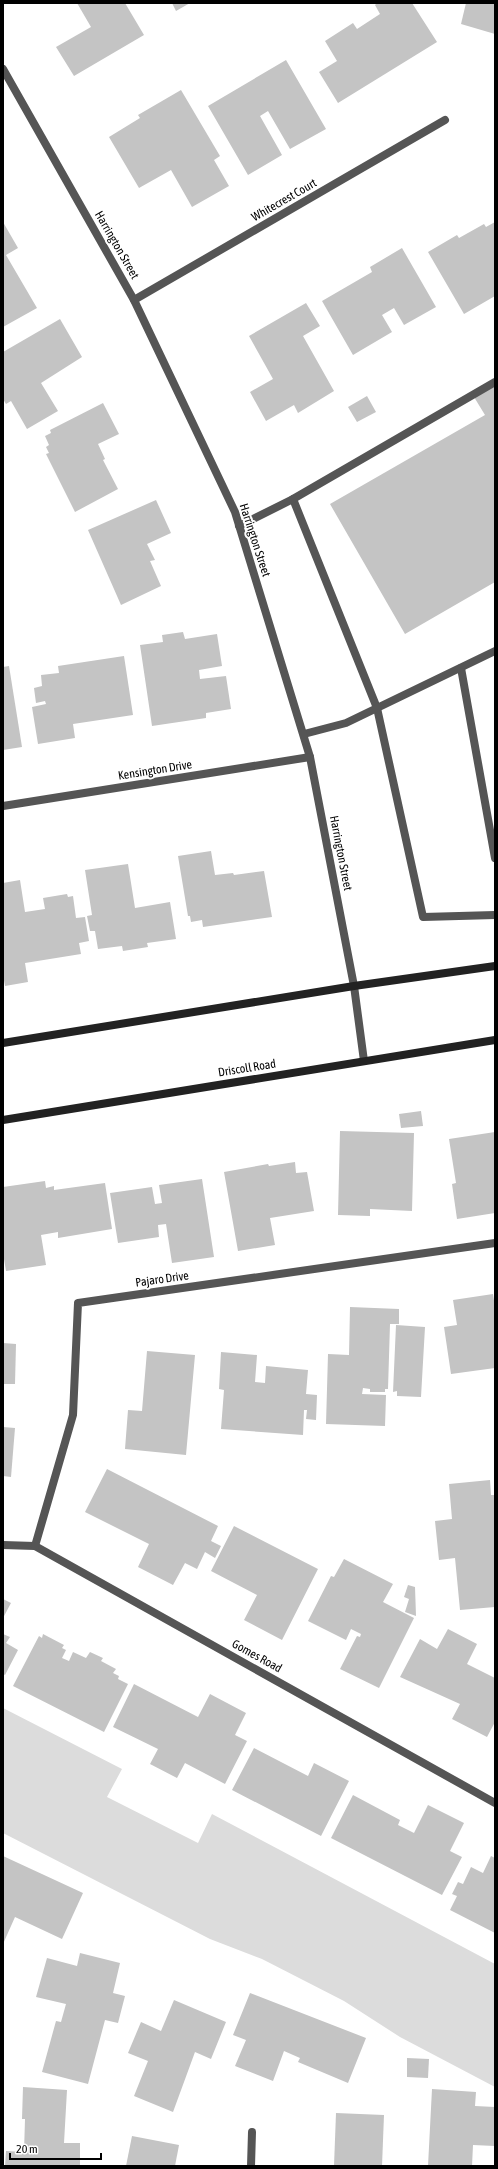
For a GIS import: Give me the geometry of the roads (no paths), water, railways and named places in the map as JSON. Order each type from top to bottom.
[{"type":"street","name":"Harrington Street","points":[[3,69],[134,300],[235,512],[310,757],[354,986],[364,1062]]},
{"type":"street","name":"Whitecrest Court","points":[[134,300],[445,120]]},
{"type":"street","points":[[239,526],[293,499],[495,382]]},
{"type":"street","points":[[293,499],[377,708],[423,917],[495,915]]},
{"type":"street","points":[[304,734],[346,723],[495,651]]},
{"type":"street","points":[[461,668],[495,858]]},
{"type":"street","name":"Kensington Drive","points":[[3,806],[310,757]]},
{"type":"street","points":[[3,1043],[354,986],[495,966]]},
{"type":"street","name":"Driscoll Road","points":[[3,1120],[495,1040]]},
{"type":"street","name":"Pajaro Drive","points":[[34,1546],[74,1414],[78,1303],[495,1243]]},
{"type":"street","name":"Gomes Road","points":[[3,1545],[34,1546],[495,1803]]},
{"type":"street","points":[[251,2166],[252,2132]]}]
